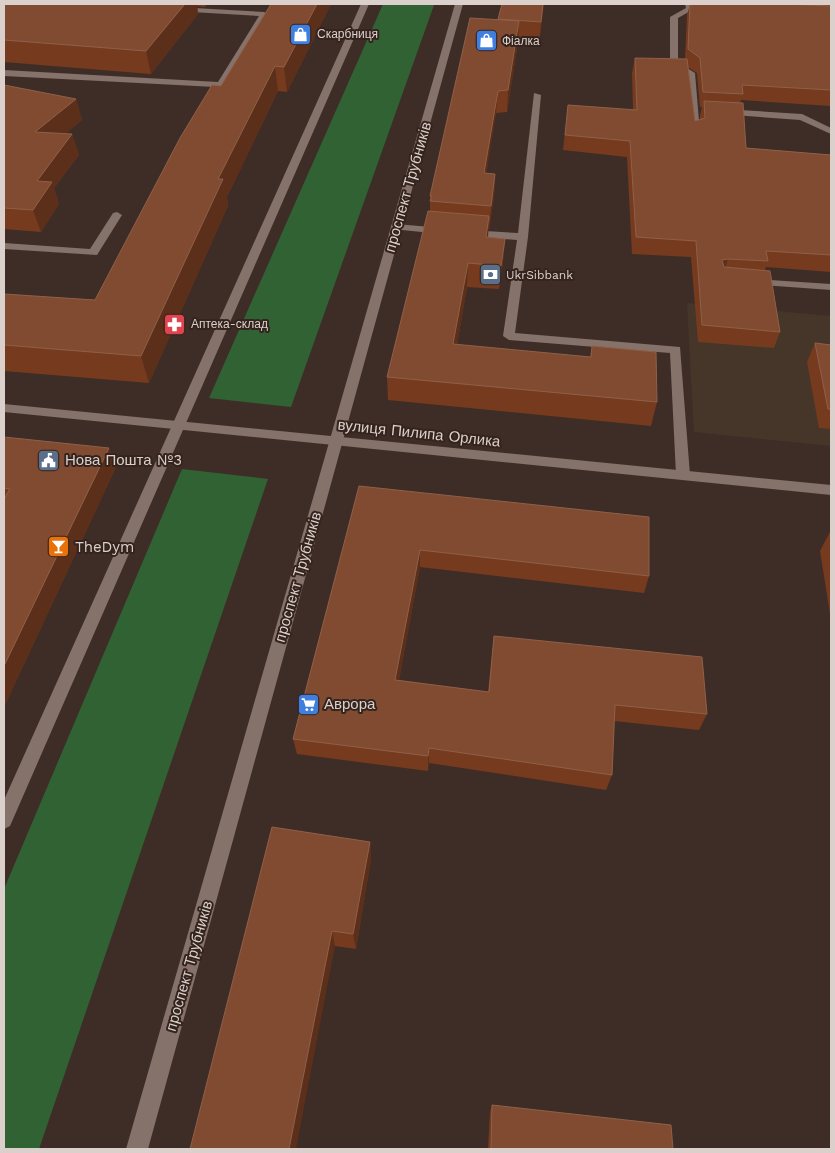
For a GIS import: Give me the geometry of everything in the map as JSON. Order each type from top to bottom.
[{"type":"main road","points":[[4,820],[365,4]]},
{"type":"main road","name":"проспект Трубників","points":[[137,1149],[459,4]]},
{"type":"main road","points":[[164,8],[264,14],[205,111]]},
{"type":"main road","points":[[692,8],[674,17],[674,64],[691,73],[704,111],[695,134]]},
{"type":"main road","points":[[4,73],[221,85]]},
{"type":"main road","points":[[537,95],[523,237],[509,336],[676,350],[683,475]]},
{"type":"main road","points":[[704,111],[802,117],[831,131]]},
{"type":"main road","points":[[4,246],[93,253],[117,215]]},
{"type":"main road","points":[[396,227],[523,237]]},
{"type":"main road","points":[[743,281],[831,287]]},
{"type":"main road","name":"вулиця Пилипа Орлика","points":[[4,408],[831,490]]},
{"type":"shaded area","points":[[687,303],[831,316],[831,446],[694,432]]},
{"type":"green space","points":[[383,4],[434,5],[291,407],[209,398]]},
{"type":"green space","points":[[182,469],[268,479],[39,1149],[4,1149],[4,889]]},
{"type":"building","points":[[4,4],[185,4],[146,51],[4,40]]},
{"type":"building","points":[[271,4],[317,4],[284,67],[275,66],[218,179],[223,179],[141,356],[4,345],[4,294],[95,300],[180,138],[212,85],[221,86]]},
{"type":"building","points":[[502,4],[543,4],[541,22],[498,19]]},
{"type":"building","points":[[690,4],[831,6],[831,90],[742,85],[743,94],[703,92],[700,58],[688,49]]},
{"type":"building","points":[[470,18],[519,21],[508,90],[498,91],[484,173],[495,174],[491,206],[430,201]]},
{"type":"building","points":[[635,58],[687,59],[695,121],[705,118],[704,101],[743,103],[746,148],[831,155],[831,255],[766,251],[768,261],[722,260],[724,267],[770,271],[780,332],[702,325],[696,241],[636,237],[630,141],[565,135],[568,105],[637,110]]},
{"type":"building","points":[[4,85],[76,99],[35,132],[72,134],[37,181],[52,182],[33,210],[4,208]]},
{"type":"building","points":[[428,211],[489,216],[486,237],[505,239],[501,266],[468,263],[453,344],[591,357],[592,346],[656,352],[657,402],[387,377]]},
{"type":"building","points":[[815,343],[831,345],[831,409],[828,409]]},
{"type":"building","points":[[4,437],[109,448],[4,666],[4,499],[10,489],[4,488]]},
{"type":"building","points":[[359,486],[649,517],[649,576],[420,550],[395,680],[489,692],[494,636],[702,657],[707,714],[615,705],[612,775],[429,748],[428,756],[293,739]]},
{"type":"building","points":[[272,827],[370,842],[353,934],[332,931],[289,1149],[190,1149]]},
{"type":"building","points":[[492,1105],[671,1125],[673,1149],[491,1149]]},
{"type":"place","name":"Скарбниця","points":[[301,34]]},
{"type":"place","name":"Фіалка","points":[[486,41]]},
{"type":"place","name":"UkrSibbank","points":[[490,275]]},
{"type":"place","name":"Аптека-склад","points":[[175,324]]},
{"type":"place","name":"Нова Пошта №3","points":[[49,460]]},
{"type":"place","name":"TheDym","points":[[59,547]]},
{"type":"place","name":"Аврора","points":[[308,704]]}]
